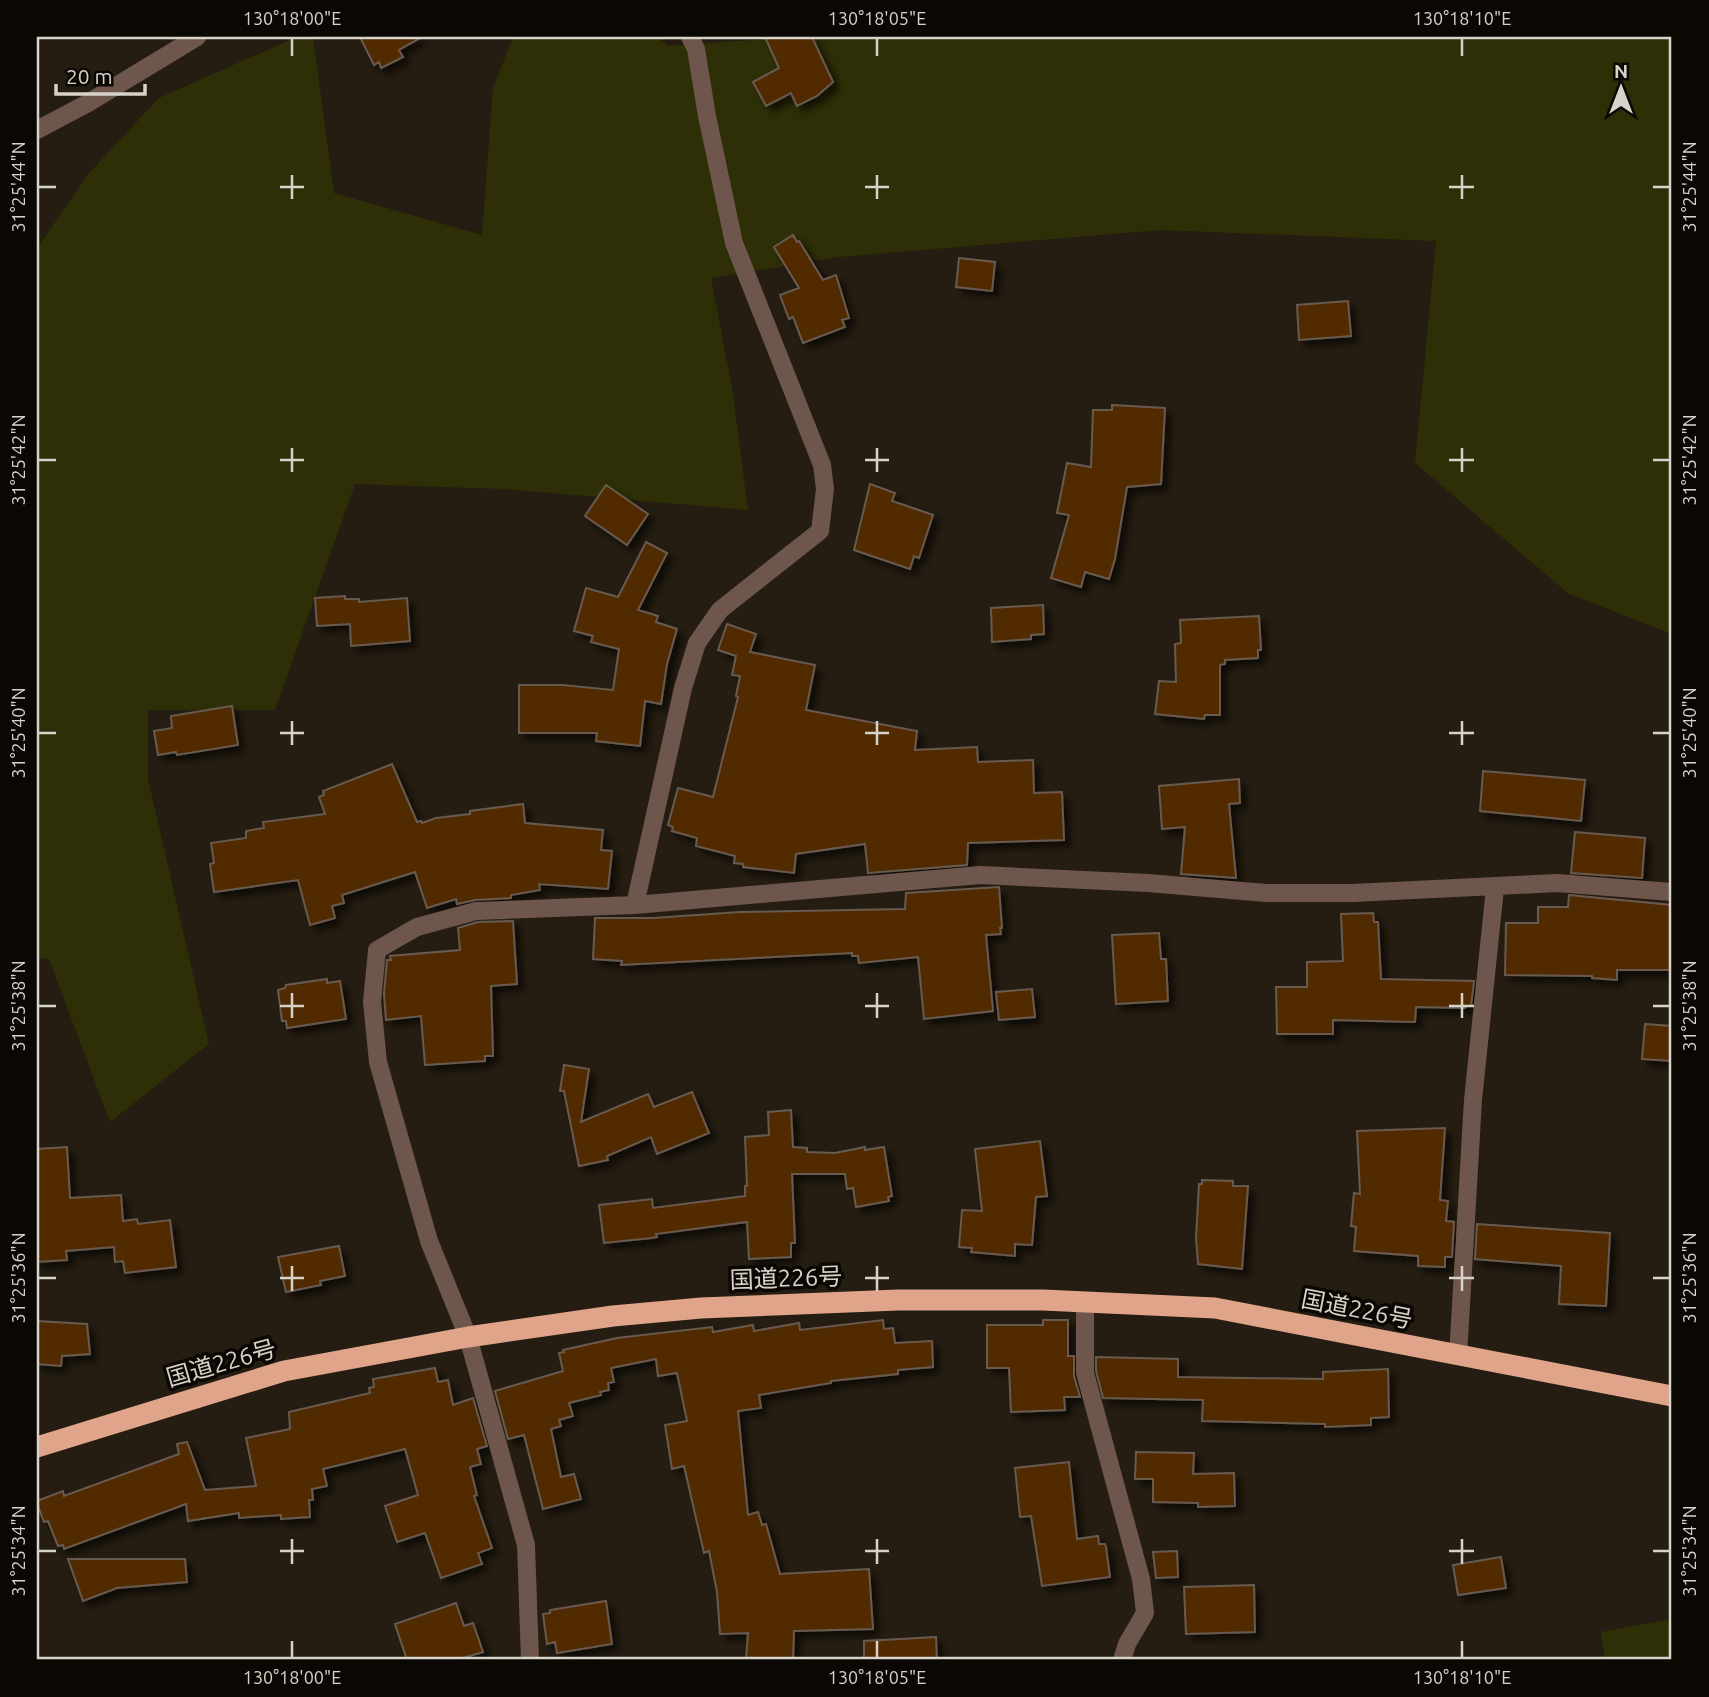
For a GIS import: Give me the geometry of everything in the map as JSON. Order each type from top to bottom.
[{"type":"highway","name":"国道226号","points":[[37,1447],[284,1371],[468,1337],[613,1316],[714,1308],[898,1300],[1043,1300],[1214,1308],[1672,1396]]},
{"type":"street","points":[[37,131],[197,37]]},
{"type":"street","points":[[635,905],[683,688],[697,643],[720,610],[820,531],[825,509],[825,489],[817,447],[734,243],[696,49],[690,37]]},
{"type":"street","points":[[530,1660],[526,1545],[468,1337],[429,1241],[378,1062],[372,1002],[377,950],[416,927],[476,911],[635,905],[980,875],[1148,883],[1266,893],[1353,893],[1556,883],[1672,892]]},
{"type":"street","points":[[1458,1356],[1473,1100],[1495,888]]},
{"type":"street","points":[[1085,1302],[1085,1373],[1141,1579],[1145,1613],[1126,1644],[1122,1660]]},
{"type":"shaded area","points":[[297,37],[313,37],[334,193],[482,235],[493,88],[513,37],[657,37],[668,46],[795,37],[1672,37],[1672,634],[1569,594],[1415,463],[1436,241],[1161,230],[838,257],[711,278],[732,388],[748,510],[504,489],[355,484],[275,710],[148,710],[148,779],[209,1044],[110,1122],[49,959],[37,958],[37,248],[90,172],[159,98]]},
{"type":"shaded area","points":[[1672,1619],[1672,1660],[1605,1660],[1601,1632]]},
{"type":"building","points":[[360,37],[422,37],[399,50],[403,57],[381,68],[379,62],[374,65]]},
{"type":"building","points":[[765,37],[812,37],[833,82],[817,96],[797,106],[791,93],[766,106],[753,82],[779,68]]},
{"type":"building","points":[[793,235],[823,280],[836,275],[849,318],[842,320],[845,327],[803,343],[793,317],[789,319],[780,295],[799,288],[774,247]]},
{"type":"building","points":[[959,258],[995,262],[992,291],[956,287]]},
{"type":"building","points":[[1348,301],[1351,336],[1299,340],[1297,305]]},
{"type":"building","points":[[1112,405],[1165,408],[1161,484],[1127,487],[1109,579],[1085,572],[1081,587],[1051,578],[1069,515],[1057,513],[1067,463],[1091,467],[1093,410],[1112,410]]},
{"type":"building","points":[[870,484],[895,493],[892,501],[933,515],[919,558],[914,556],[910,569],[854,550]]},
{"type":"building","points":[[606,485],[648,514],[627,545],[585,516]]},
{"type":"building","points":[[646,542],[667,553],[638,610],[658,616],[656,622],[677,629],[667,664],[661,704],[645,701],[640,746],[596,741],[597,733],[519,733],[519,685],[562,685],[613,690],[619,649],[591,642],[593,636],[574,631],[586,588],[618,597]]},
{"type":"building","points":[[345,596],[345,599],[359,599],[359,602],[407,598],[410,641],[351,646],[350,624],[317,626],[315,598]]},
{"type":"building","points":[[1043,605],[1044,634],[1031,635],[1031,639],[992,642],[991,608]]},
{"type":"building","points":[[1259,616],[1261,650],[1258,650],[1258,658],[1225,660],[1225,664],[1220,665],[1220,715],[1205,715],[1204,719],[1155,714],[1159,681],[1176,682],[1175,644],[1181,643],[1180,620]]},
{"type":"building","points":[[727,624],[756,634],[750,652],[815,665],[806,710],[917,731],[915,750],[977,747],[978,762],[1033,760],[1034,793],[1062,792],[1064,840],[968,843],[967,865],[868,873],[865,844],[796,854],[794,873],[743,867],[743,864],[734,863],[735,856],[696,846],[697,838],[672,831],[673,827],[668,825],[678,788],[713,797],[738,697],[740,676],[732,675],[736,656],[718,650]]},
{"type":"building","points":[[232,706],[238,745],[177,755],[176,752],[158,755],[154,731],[172,728],[171,716]]},
{"type":"building","points":[[392,764],[417,822],[523,804],[525,823],[603,830],[601,850],[612,851],[608,889],[539,884],[540,890],[511,895],[511,898],[457,904],[456,899],[427,908],[415,872],[342,895],[344,903],[332,906],[335,918],[310,925],[298,880],[214,892],[210,864],[214,863],[211,843],[246,838],[246,831],[264,828],[263,822],[325,814],[319,797],[324,795],[323,791]]},
{"type":"building","points":[[1483,771],[1585,780],[1581,821],[1480,811]]},
{"type":"building","points":[[1239,779],[1240,803],[1229,804],[1236,878],[1181,874],[1185,827],[1162,829],[1159,786]]},
{"type":"building","points":[[1575,832],[1645,838],[1642,878],[1571,873]]},
{"type":"building","points":[[999,887],[1001,934],[986,935],[993,1011],[924,1019],[918,957],[859,963],[858,956],[852,956],[852,953],[621,965],[622,961],[593,959],[595,918],[905,909],[906,893]]},
{"type":"building","points":[[1569,895],[1672,905],[1672,970],[1617,970],[1617,980],[1592,976],[1505,975],[1506,923],[1538,923],[1538,907],[1568,907]]},
{"type":"building","points":[[1373,913],[1374,922],[1378,922],[1381,979],[1474,981],[1471,1006],[1416,1007],[1415,1022],[1333,1020],[1333,1034],[1277,1034],[1276,987],[1307,987],[1307,962],[1343,961],[1341,914]]},
{"type":"building","points":[[513,921],[517,984],[491,986],[493,1056],[485,1056],[485,1061],[425,1065],[421,1016],[386,1020],[384,994],[387,960],[391,960],[390,956],[460,950],[458,928],[478,922]]},
{"type":"building","points":[[1159,933],[1161,959],[1166,959],[1168,1001],[1116,1004],[1112,935]]},
{"type":"building","points":[[327,979],[327,983],[340,981],[346,1019],[287,1028],[286,1021],[282,1021],[278,990],[286,985]]},
{"type":"building","points":[[1032,989],[1035,1017],[999,1020],[996,992]]},
{"type":"building","points":[[1645,1024],[1672,1026],[1672,1061],[1642,1059]]},
{"type":"building","points":[[564,1065],[589,1069],[581,1122],[648,1094],[654,1107],[692,1092],[709,1133],[657,1154],[651,1137],[607,1156],[608,1160],[579,1166],[564,1091],[560,1091]]},
{"type":"building","points":[[791,1110],[793,1147],[807,1148],[807,1152],[835,1153],[865,1147],[865,1150],[884,1147],[892,1196],[888,1197],[889,1201],[856,1207],[853,1188],[847,1189],[845,1174],[792,1174],[795,1243],[791,1243],[791,1257],[749,1259],[747,1222],[604,1243],[599,1205],[652,1199],[653,1208],[745,1196],[745,1137],[769,1135],[768,1112]]},
{"type":"building","points":[[1445,1128],[1440,1200],[1448,1201],[1446,1221],[1454,1222],[1452,1257],[1445,1257],[1445,1267],[1418,1266],[1418,1256],[1354,1251],[1356,1227],[1351,1226],[1354,1193],[1360,1194],[1357,1131]]},
{"type":"building","points":[[1040,1141],[1047,1196],[1036,1197],[1032,1245],[1015,1244],[1015,1256],[971,1252],[972,1248],[959,1247],[962,1210],[982,1211],[975,1149]]},
{"type":"building","points":[[67,1147],[70,1198],[121,1195],[123,1221],[137,1219],[138,1224],[170,1220],[176,1267],[125,1273],[123,1261],[115,1262],[114,1247],[66,1251],[67,1260],[37,1262],[37,1149]]},
{"type":"building","points":[[1202,1180],[1233,1181],[1233,1186],[1248,1186],[1242,1269],[1198,1264],[1196,1238],[1199,1184],[1202,1184]]},
{"type":"building","points":[[1477,1224],[1610,1233],[1606,1306],[1559,1304],[1561,1266],[1475,1259]]},
{"type":"building","points":[[339,1246],[345,1276],[320,1281],[321,1285],[286,1292],[278,1257]]},
{"type":"building","points":[[883,1320],[884,1329],[893,1328],[895,1343],[932,1341],[933,1367],[898,1370],[898,1374],[831,1381],[759,1395],[761,1408],[738,1411],[748,1515],[758,1512],[762,1525],[766,1524],[780,1574],[869,1569],[873,1629],[794,1631],[793,1660],[746,1660],[748,1633],[720,1634],[717,1592],[709,1551],[704,1553],[684,1466],[672,1469],[665,1425],[687,1421],[677,1373],[658,1376],[656,1359],[611,1368],[614,1382],[608,1383],[609,1390],[600,1392],[601,1395],[569,1403],[573,1416],[559,1420],[561,1426],[551,1429],[561,1477],[574,1474],[581,1499],[543,1509],[524,1435],[508,1439],[495,1391],[563,1371],[559,1353],[564,1352],[563,1350],[617,1338],[712,1327],[713,1332],[753,1325],[754,1331],[799,1323],[800,1330]]},
{"type":"building","points":[[1043,1320],[1068,1320],[1068,1356],[1074,1356],[1074,1376],[1080,1397],[1064,1397],[1065,1410],[1011,1412],[1009,1368],[987,1368],[987,1325],[1043,1325]]},
{"type":"building","points":[[37,1321],[87,1324],[90,1354],[62,1356],[61,1366],[37,1364]]},
{"type":"building","points":[[1096,1357],[1178,1359],[1178,1377],[1323,1379],[1323,1372],[1388,1369],[1389,1417],[1371,1418],[1371,1425],[1325,1427],[1325,1424],[1202,1421],[1203,1400],[1103,1398],[1096,1371]]},
{"type":"building","points":[[435,1368],[438,1382],[448,1380],[453,1405],[473,1398],[487,1446],[477,1449],[481,1464],[470,1467],[477,1495],[474,1496],[492,1548],[478,1553],[482,1564],[441,1578],[425,1533],[397,1542],[385,1506],[418,1495],[405,1449],[323,1469],[327,1486],[312,1489],[313,1500],[309,1500],[310,1517],[281,1519],[281,1515],[239,1518],[239,1513],[188,1521],[186,1504],[64,1549],[63,1545],[58,1546],[37,1503],[63,1491],[64,1496],[179,1454],[177,1444],[187,1442],[205,1490],[256,1486],[246,1438],[290,1429],[289,1412],[370,1393],[369,1388],[374,1387],[373,1379]]},
{"type":"building","points":[[1136,1452],[1194,1453],[1193,1474],[1234,1473],[1235,1506],[1198,1507],[1198,1503],[1153,1502],[1153,1479],[1135,1479]]},
{"type":"building","points":[[1069,1462],[1077,1539],[1098,1536],[1099,1544],[1105,1544],[1110,1577],[1042,1586],[1031,1516],[1020,1517],[1015,1468]]},
{"type":"building","points":[[1177,1551],[1178,1577],[1156,1578],[1153,1552]]},
{"type":"building","points":[[1501,1557],[1506,1588],[1458,1595],[1453,1565]]},
{"type":"building","points":[[68,1559],[185,1559],[187,1582],[117,1588],[83,1601]]},
{"type":"building","points":[[1254,1585],[1255,1632],[1186,1634],[1184,1587]]},
{"type":"building","points":[[606,1601],[612,1644],[557,1653],[555,1642],[547,1644],[543,1614],[550,1613],[550,1610]]},
{"type":"building","points":[[456,1603],[464,1626],[473,1623],[483,1652],[456,1660],[407,1660],[395,1624]]},
{"type":"building","points":[[936,1637],[937,1660],[864,1660],[864,1641]]}]
